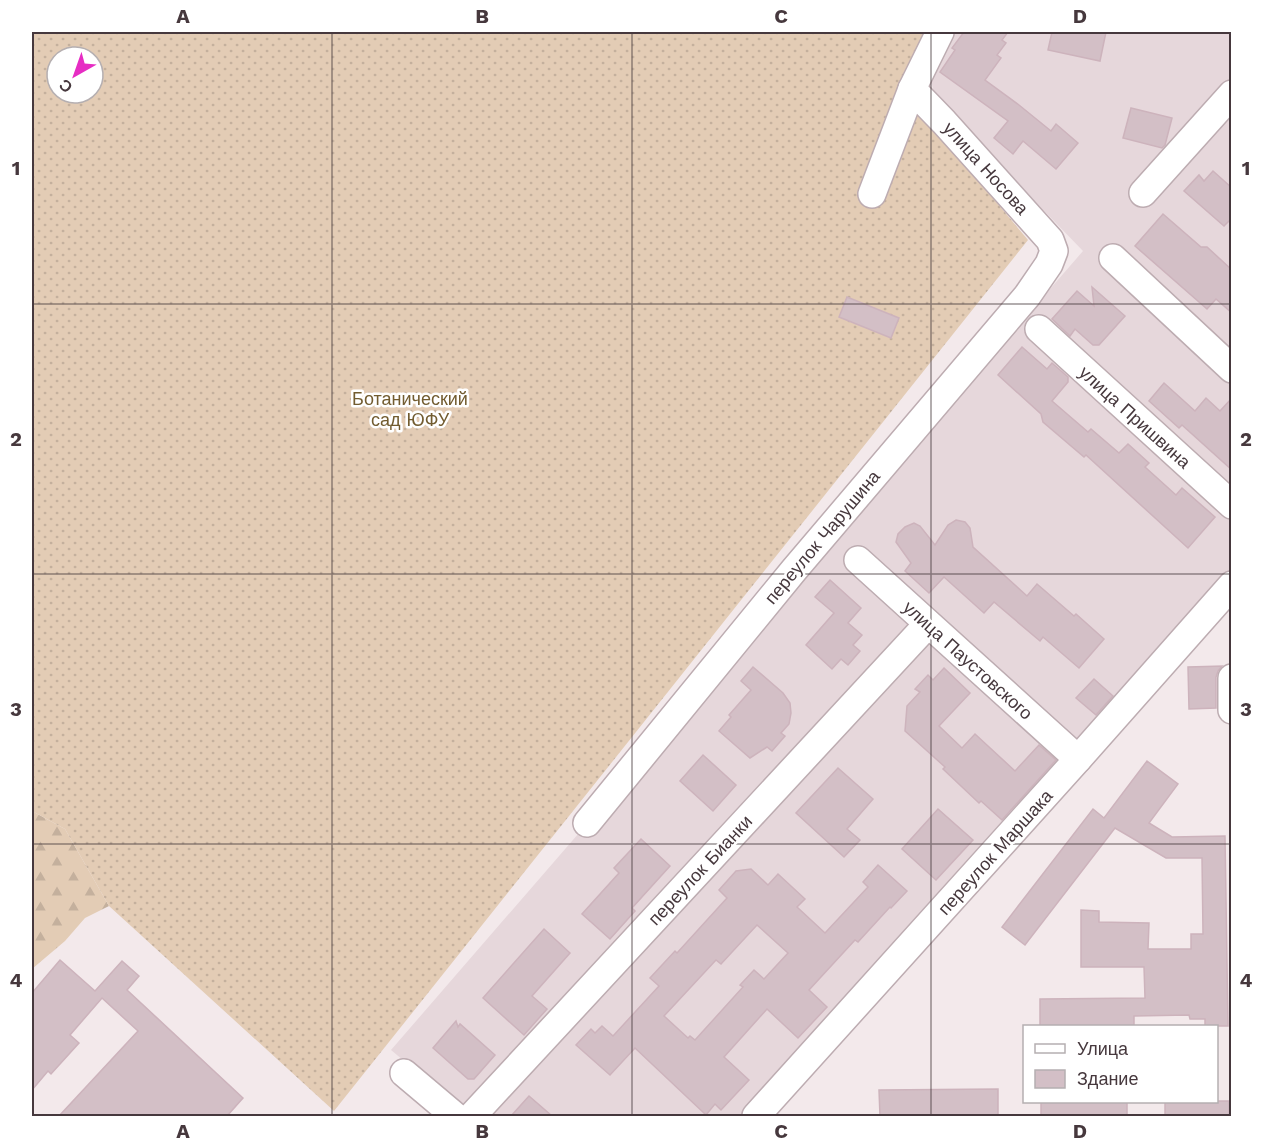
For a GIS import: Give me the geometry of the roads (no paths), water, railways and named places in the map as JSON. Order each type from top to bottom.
[{"type":"street","points":[[872,194],[912,89],[940,32]]},
{"type":"street","name":"улица Носова","points":[[912,89],[1050,240],[1054,251]]},
{"type":"street","points":[[1143,193],[1232,94]]},
{"type":"street","name":"переулок Чарушина","points":[[587,823],[794,570],[1027,296],[1049,264],[1054,251]]},
{"type":"street","points":[[1113,258],[1232,369]]},
{"type":"street","name":"улица Пришвина","points":[[1039,329],[1232,505]]},
{"type":"street","name":"улица Паустовского","points":[[858,560],[1078,759]]},
{"type":"street","name":"переулок Маршака","points":[[756,1116],[1232,585]]},
{"type":"street","name":"переулок Бианки","points":[[472,1116],[928,624]]},
{"type":"street","points":[[1232,678],[1232,711]]},
{"type":"street","points":[[404,1073],[456,1116]]},
{"type":"park label","name":"Ботанический сад ЮФУ","points":[[410,408]]}]
